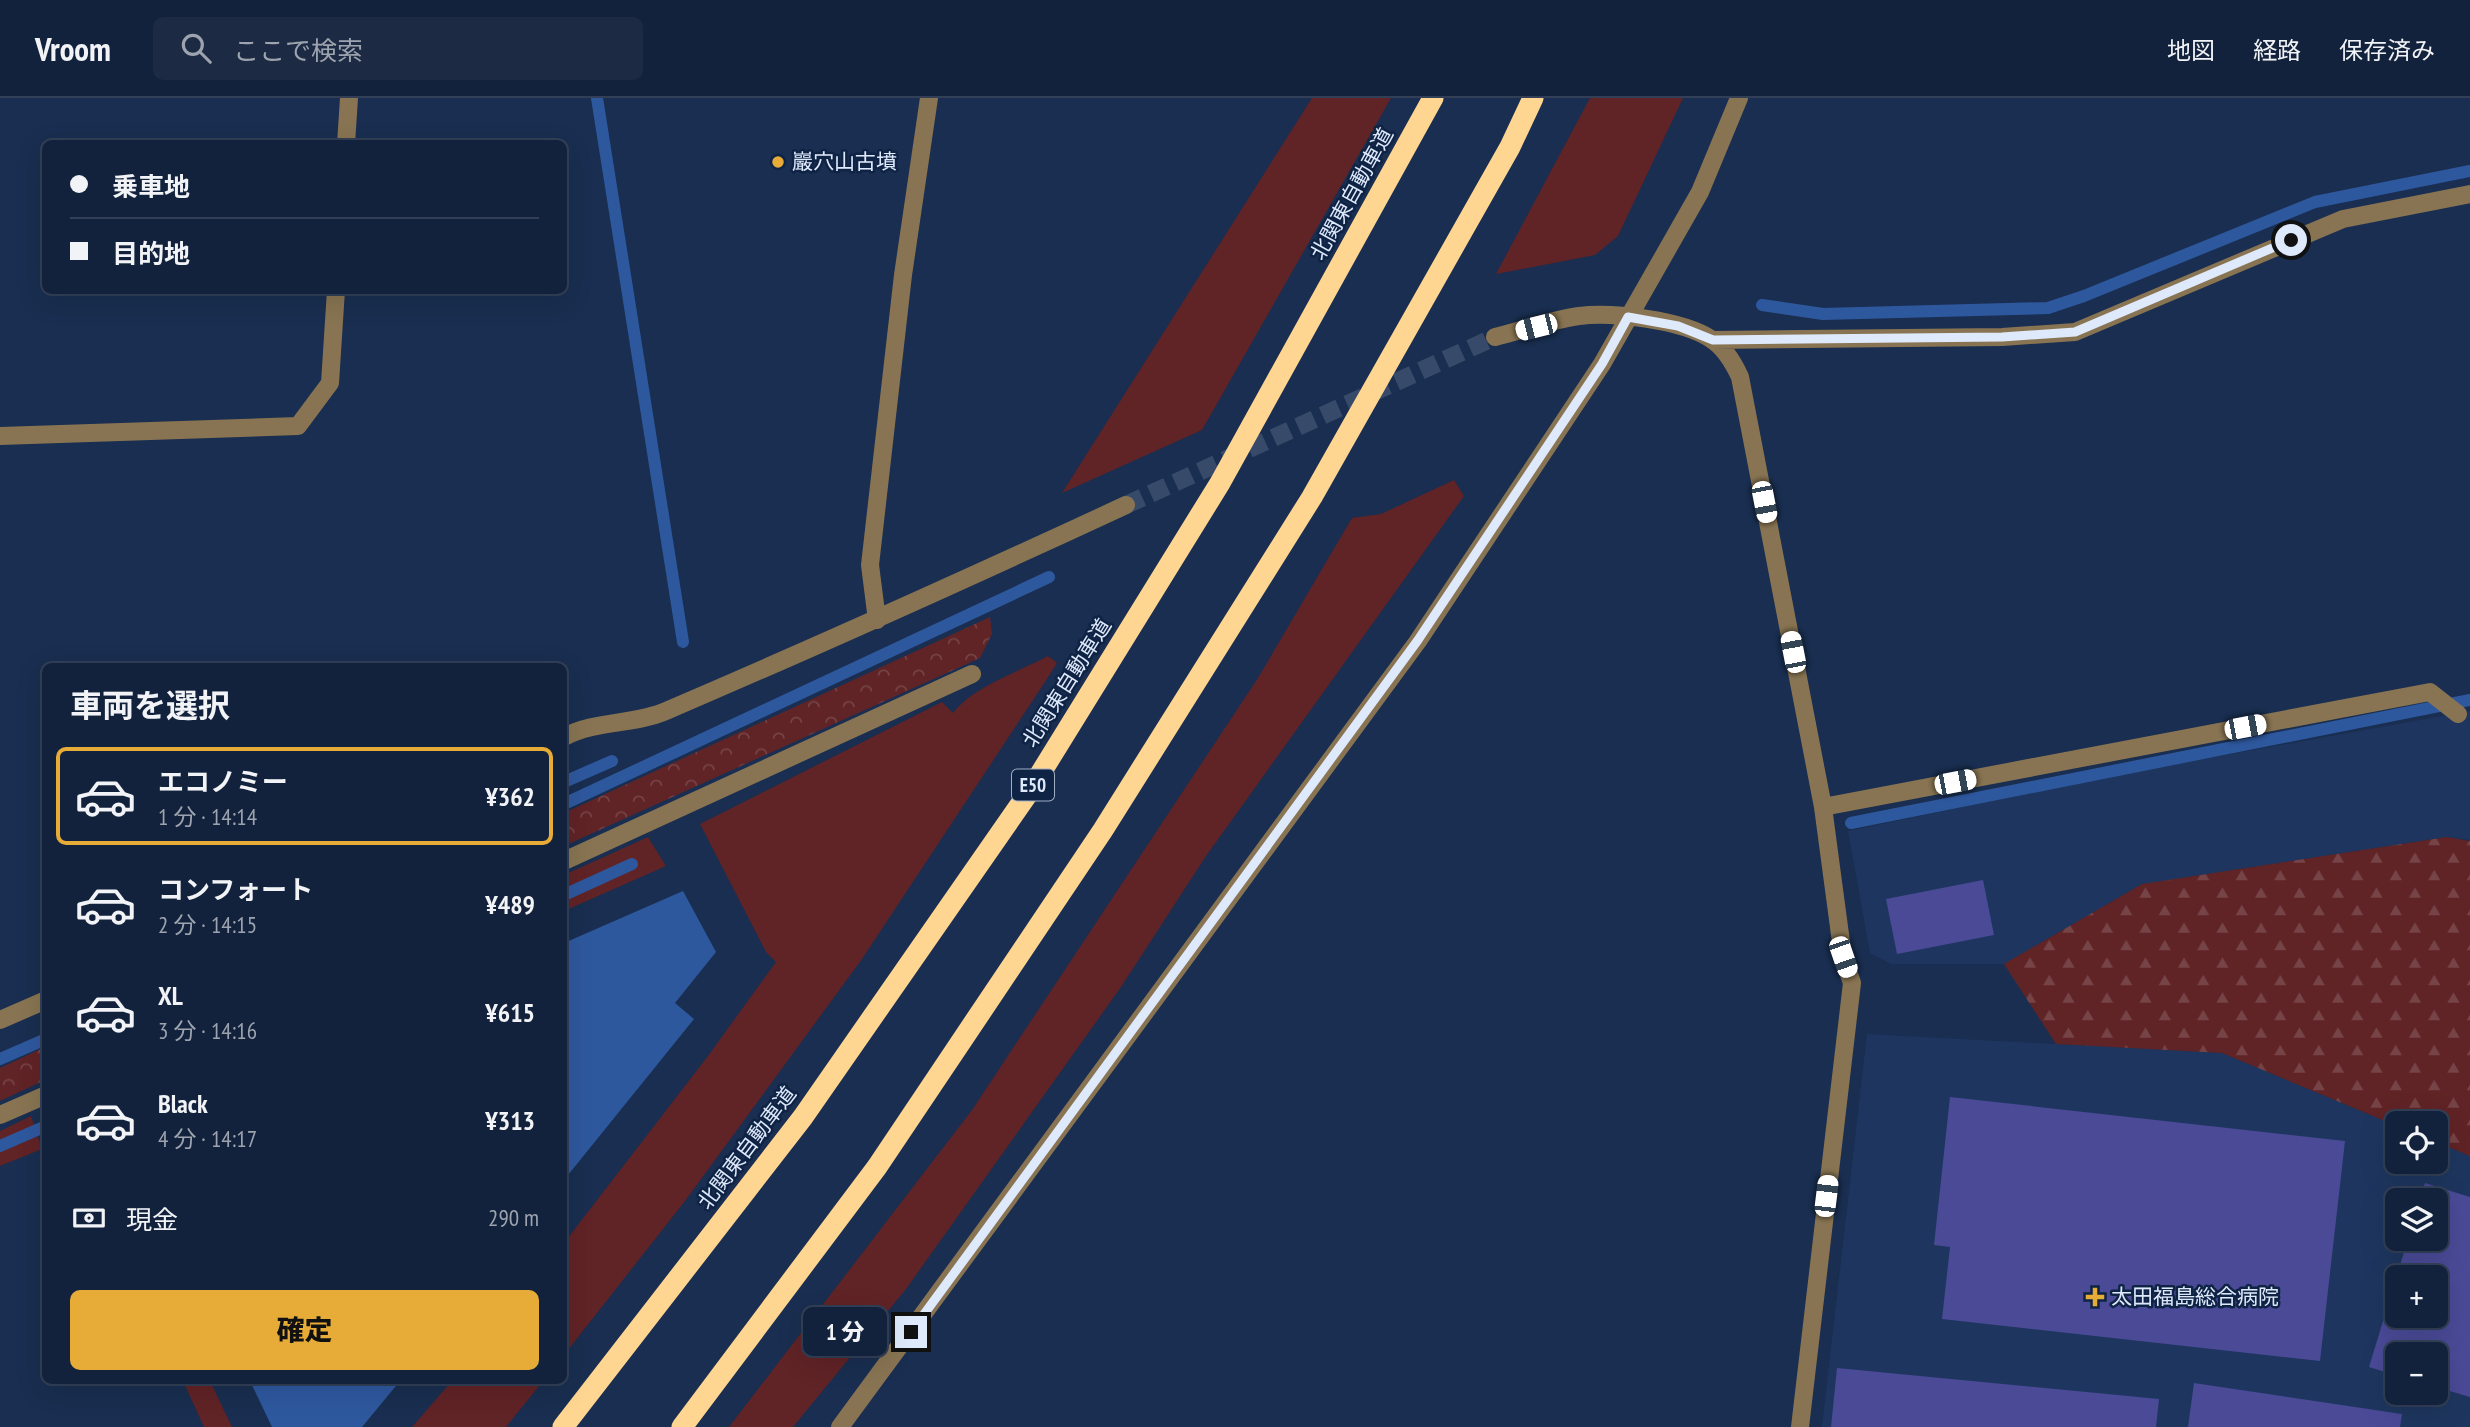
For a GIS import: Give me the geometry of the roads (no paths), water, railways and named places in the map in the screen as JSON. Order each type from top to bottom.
[{"type":"highway","name":"北関東自動車道","points":[[563,1427],[803,1118],[1029,792],[1220,483],[1433,98]]},
{"type":"highway","points":[[682,1427],[877,1167],[1103,830],[1312,497],[1510,147],[1533,98]]},
{"type":"street","points":[[345,140],[349,98]]},
{"type":"street","points":[[877,620],[870,565],[903,275],[929,98]]},
{"type":"street","points":[[840,1427],[1418,640],[1602,364],[1700,192],[1739,98]]},
{"type":"street","points":[[1496,337],[1577,316],[1628,317],[1678,326],[1713,340],[2002,337],[2075,332],[2343,219],[2470,194]]},
{"type":"street","points":[[0,436],[298,426],[330,383],[336,294]]},
{"type":"street","points":[[1713,340],[1734,364],[1740,377],[1823,807],[1843,957],[1852,983],[1800,1427]]},
{"type":"street","points":[[567,736],[602,724],[658,715],[877,620],[1126,505]]},
{"type":"street","points":[[567,860],[972,674]]},
{"type":"street","points":[[1823,807],[2430,692],[2458,715]]},
{"type":"street","points":[[0,1020],[42,1002]]},
{"type":"street","points":[[0,1115],[42,1097]]},
{"type":"waterway","points":[[597,98],[683,642]]},
{"type":"waterway","points":[[1762,305],[1823,314],[2048,308],[2084,296],[2315,202],[2470,171]]},
{"type":"waterway","points":[[567,803],[1049,577]]},
{"type":"waterway","points":[[1851,823],[2470,700]]},
{"type":"waterway","points":[[567,781],[612,761]]},
{"type":"waterway","points":[[567,894],[632,864]]},
{"type":"waterway","points":[[0,1059],[42,1041]]},
{"type":"waterway","points":[[0,1146],[42,1128]]},
{"type":"tunnel","points":[[1126,505],[1495,337]]},
{"type":"place","name":"巖穴山古墳","points":[[778,162]]},
{"type":"place","name":"太田福島総合病院","points":[[2095,1297]]}]
